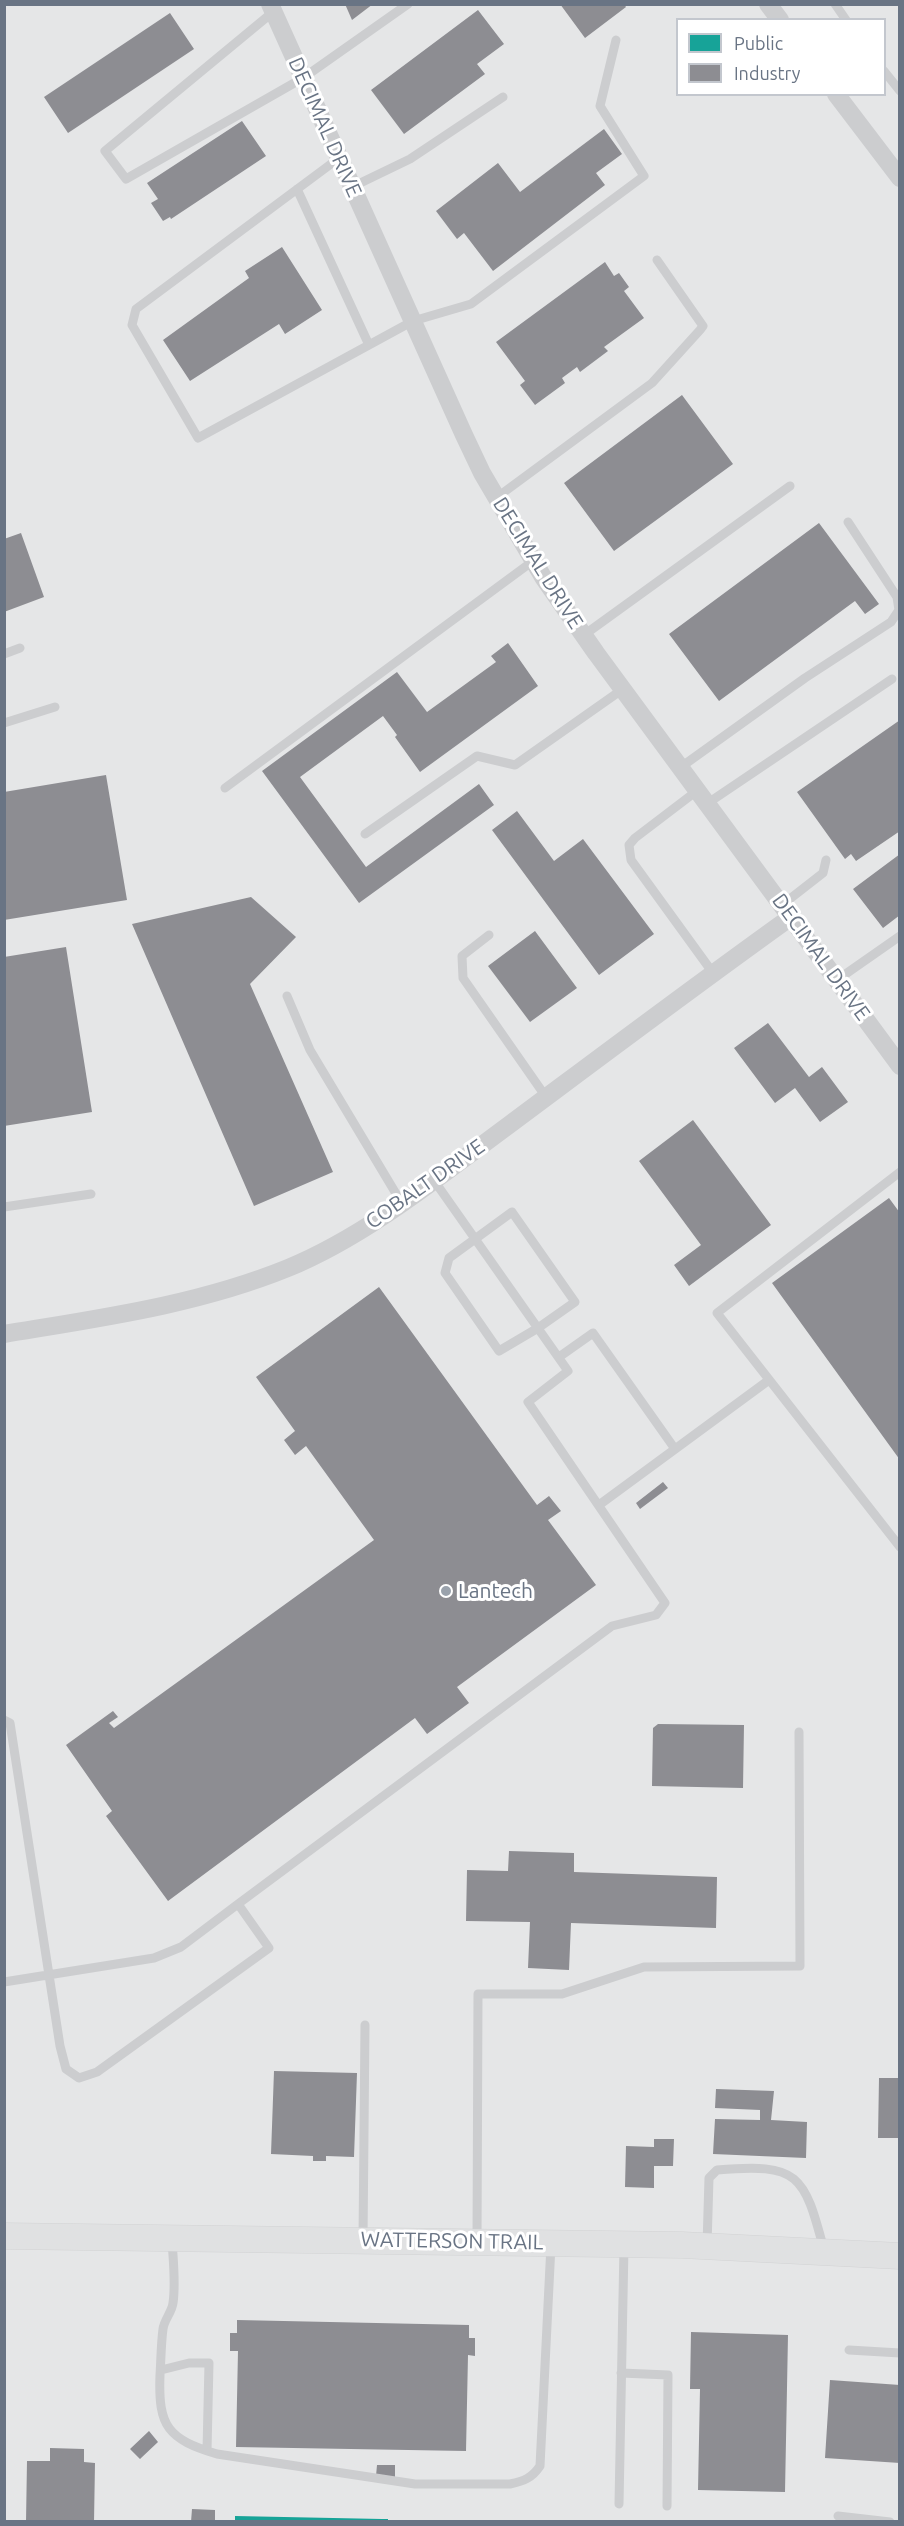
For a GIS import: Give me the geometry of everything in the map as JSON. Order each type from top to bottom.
[{"type":"main road","name":"WATTERSON TRAIL","points":[[4,2236],[172,2236],[624,2244],[900,2256]]},
{"type":"street","points":[[768,4],[778,18]]},
{"type":"street","name":"DECIMAL DRIVE","points":[[272,8],[482,473],[533,561],[623,689],[900,1066]]},
{"type":"street","points":[[838,96],[900,178]]},
{"type":"street","name":"COBALT DRIVE","points":[[4,1334],[151,1308],[213,1294],[289,1268],[352,1235],[434,1179],[713,973],[787,911]]},
{"type":"lane","points":[[272,8],[105,151],[126,179],[303,78],[408,4]]},
{"type":"lane","points":[[835,4],[845,18]]},
{"type":"lane","points":[[339,158],[136,309],[132,325],[198,438],[413,321],[471,304],[644,176],[600,106],[616,40]]},
{"type":"lane","points":[[886,72],[900,91]]},
{"type":"lane","points":[[352,187],[410,159],[503,98]]},
{"type":"lane","points":[[297,189],[369,345]]},
{"type":"lane","points":[[496,498],[652,383],[703,326],[657,260]]},
{"type":"lane","points":[[584,635],[789,486]]},
{"type":"lane","points":[[681,767],[805,678],[891,622],[899,610],[897,597],[848,522]]},
{"type":"lane","points":[[225,788],[533,561]]},
{"type":"lane","points":[[4,654],[20,648]]},
{"type":"lane","points":[[713,973],[631,860],[629,846],[635,838],[892,679]]},
{"type":"lane","points":[[365,834],[477,756],[515,765],[623,689]]},
{"type":"lane","points":[[4,723],[56,708]]},
{"type":"lane","points":[[787,911],[823,873],[826,860]]},
{"type":"lane","points":[[489,935],[462,956],[463,978],[546,1097]]},
{"type":"lane","points":[[837,980],[900,936]]},
{"type":"lane","points":[[287,996],[310,1050],[401,1202]]},
{"type":"lane","points":[[900,1172],[717,1313],[900,1547]]},
{"type":"lane","points":[[4,1982],[154,1958],[181,1947],[612,1626],[656,1616],[666,1603],[528,1401],[568,1371],[434,1179]]},
{"type":"lane","points":[[4,1207],[91,1194]]},
{"type":"lane","points":[[512,1212],[575,1302],[538,1328],[499,1351],[445,1273],[449,1258],[475,1238],[512,1212]]},
{"type":"lane","points":[[559,1357],[593,1333],[675,1449]]},
{"type":"lane","points":[[599,1505],[769,1380]]},
{"type":"lane","points":[[4,1720],[10,1723],[60,2046],[66,2068],[79,2078],[97,2073],[269,1948],[238,1904]]},
{"type":"lane","points":[[477,2242],[478,1994],[562,1994],[644,1967],[800,1966],[799,1732]]},
{"type":"lane","points":[[363,2240],[365,2025]]},
{"type":"lane","points":[[707,2246],[709,2178],[717,2170],[757,2166],[777,2169],[800,2183],[813,2206],[824,2252]]},
{"type":"lane","points":[[172,2236],[173,2305],[163,2327],[160,2408],[166,2423],[175,2435],[193,2447],[207,2451],[415,2484],[510,2484],[525,2481],[540,2466],[551,2243]]},
{"type":"lane","points":[[619,2504],[624,2244]]},
{"type":"lane","points":[[849,2350],[900,2353]]},
{"type":"lane","points":[[161,2370],[189,2363],[209,2363],[207,2451]]},
{"type":"lane","points":[[621,2373],[668,2375],[668,2506]]},
{"type":"lane","points":[[838,2516],[890,2522]]},
{"type":"shaded area","points":[[5,5],[899,5],[899,2521],[5,2521]]},
{"type":"building: Public","points":[[235,2516],[388,2519],[388,2522],[235,2522]]},
{"type":"building: Industry","points":[[345,4],[373,4],[352,20]]},
{"type":"building: Industry","points":[[560,4],[624,4],[626,7],[585,38]]},
{"type":"building: Industry","points":[[478,10],[504,44],[477,64],[485,74],[404,134],[371,90]]},
{"type":"building: Industry","points":[[170,13],[194,49],[68,133],[44,97]]},
{"type":"building: Industry","points":[[242,121],[266,156],[171,219],[170,217],[163,221],[151,203],[158,199],[147,183]]},
{"type":"building: Industry","points":[[604,129],[622,154],[596,173],[605,185],[493,271],[464,233],[457,239],[436,211],[498,163],[520,192]]},
{"type":"building: Industry","points":[[282,247],[322,310],[285,334],[279,324],[190,381],[163,340],[249,278],[245,271]]},
{"type":"building: Industry","points":[[605,262],[614,276],[619,273],[629,287],[624,291],[644,318],[604,347],[608,351],[580,372],[577,367],[562,378],[565,383],[535,405],[520,385],[525,381],[496,342]]},
{"type":"building: Industry","points":[[682,395],[733,464],[614,551],[564,483]]},
{"type":"building: Industry","points":[[819,523],[879,604],[865,614],[855,601],[719,701],[669,634]]},
{"type":"building: Industry","points":[[21,533],[44,597],[4,612],[4,539]]},
{"type":"building: Industry","points":[[508,643],[538,686],[420,772],[383,716],[300,777],[366,867],[479,784],[494,805],[359,903],[262,771],[397,672],[427,712],[496,662],[491,656]]},
{"type":"building: Industry","points":[[900,720],[900,831],[856,861],[851,854],[845,859],[797,792]]},
{"type":"building: Industry","points":[[106,775],[127,900],[4,920],[4,792]]},
{"type":"building: Industry","points":[[517,811],[554,861],[583,839],[654,934],[599,975],[492,830]]},
{"type":"building: Industry","points":[[900,854],[900,915],[883,928],[853,889]]},
{"type":"building: Industry","points":[[251,897],[296,937],[250,984],[333,1172],[254,1206],[132,924]]},
{"type":"building: Industry","points":[[535,931],[577,988],[530,1022],[488,966]]},
{"type":"building: Industry","points":[[66,947],[92,1112],[4,1126],[4,957]]},
{"type":"building: Industry","points":[[768,1023],[809,1077],[822,1067],[848,1102],[820,1122],[795,1088],[775,1103],[734,1048]]},
{"type":"building: Industry","points":[[693,1120],[771,1225],[689,1286],[674,1265],[701,1245],[639,1161]]},
{"type":"building: Industry","points":[[889,1198],[900,1213],[900,1460],[772,1283]]},
{"type":"building: Industry","name":"Lantech","points":[[379,1287],[537,1505],[549,1496],[561,1511],[548,1520],[596,1585],[457,1687],[469,1703],[427,1734],[415,1718],[168,1901],[106,1816],[112,1811],[66,1745],[113,1711],[118,1717],[109,1723],[114,1728],[374,1540],[306,1446],[295,1455],[284,1440],[295,1431],[256,1377]]},
{"type":"building: Industry","points":[[663,1482],[668,1488],[640,1509],[636,1503]]},
{"type":"building: Industry","points":[[658,1724],[744,1725],[743,1788],[652,1786],[653,1728]]},
{"type":"building: Industry","points":[[509,1851],[574,1853],[574,1872],[717,1877],[716,1928],[571,1923],[569,1970],[528,1968],[530,1922],[466,1921],[467,1870],[508,1871]]},
{"type":"building: Industry","points":[[274,2071],[357,2073],[354,2157],[326,2156],[326,2161],[313,2161],[313,2156],[271,2154]]},
{"type":"building: Industry","points":[[879,2078],[900,2078],[900,2138],[878,2138]]},
{"type":"building: Industry","points":[[716,2089],[774,2091],[771,2120],[807,2122],[806,2158],[713,2154],[715,2119],[760,2120],[760,2110],[715,2108]]},
{"type":"building: Industry","points":[[654,2139],[674,2139],[673,2166],[654,2166],[654,2188],[625,2187],[626,2146],[654,2147]]},
{"type":"building: Industry","points":[[237,2320],[469,2325],[469,2338],[475,2338],[475,2356],[468,2355],[466,2451],[236,2447],[238,2351],[230,2351],[230,2333],[237,2333]]},
{"type":"building: Industry","points":[[691,2332],[788,2335],[785,2492],[698,2490],[700,2389],[690,2389]]},
{"type":"building: Industry","points":[[830,2380],[900,2385],[900,2463],[825,2458]]},
{"type":"building: Industry","points":[[149,2431],[158,2442],[140,2459],[130,2449]]},
{"type":"building: Industry","points":[[50,2448],[84,2449],[84,2462],[95,2463],[94,2522],[26,2522],[27,2461],[50,2461]]},
{"type":"building: Industry","points":[[377,2465],[395,2465],[395,2477],[376,2476]]},
{"type":"building: Industry","points":[[192,2509],[215,2510],[215,2522],[191,2522]]},
{"type":"place","name":"Lantech","points":[[446,1591]]}]
